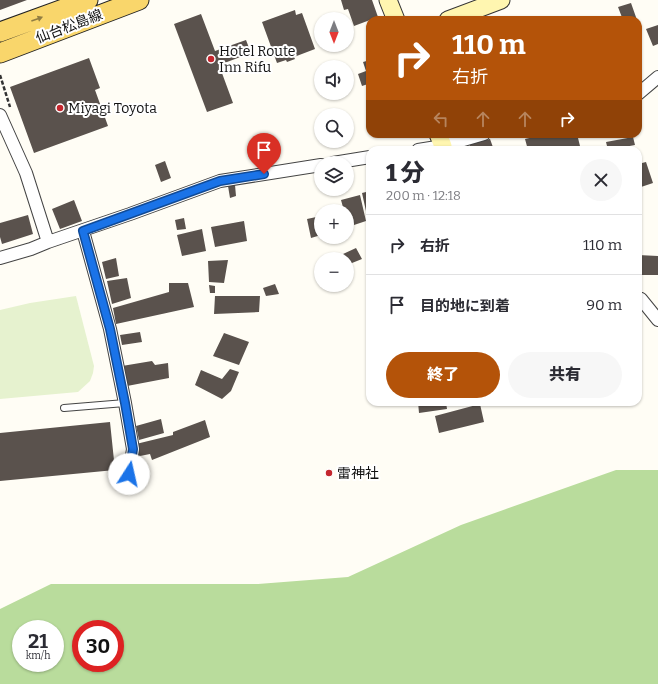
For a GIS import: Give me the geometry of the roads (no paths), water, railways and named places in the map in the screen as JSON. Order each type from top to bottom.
[{"type":"main road","name":"仙台松島線","points":[[0,32],[88,0]]},
{"type":"main road","name":"仙台松島線","points":[[0,53],[139,0]]},
{"type":"street","points":[[388,0],[394,16]]},
{"type":"street","points":[[459,16],[501,0]]},
{"type":"street","points":[[642,91],[658,77]]},
{"type":"street","points":[[0,115],[26,173],[48,242]]},
{"type":"street","points":[[432,146],[465,138]]},
{"type":"street","points":[[354,160],[366,158]]},
{"type":"street","points":[[0,258],[32,249],[220,181],[314,166]]},
{"type":"street","points":[[83,231],[110,329],[125,403],[133,449],[129,474]]},
{"type":"street","points":[[642,300],[658,320]]},
{"type":"lane","points":[[64,408],[125,403]]},
{"type":"place","name":"Hotel Route Inn Rifu","points":[[211,59]]},
{"type":"place","name":"Miyagi Toyota","points":[[60,108]]},
{"type":"place","name":"雷神社","points":[[329,473]]}]
